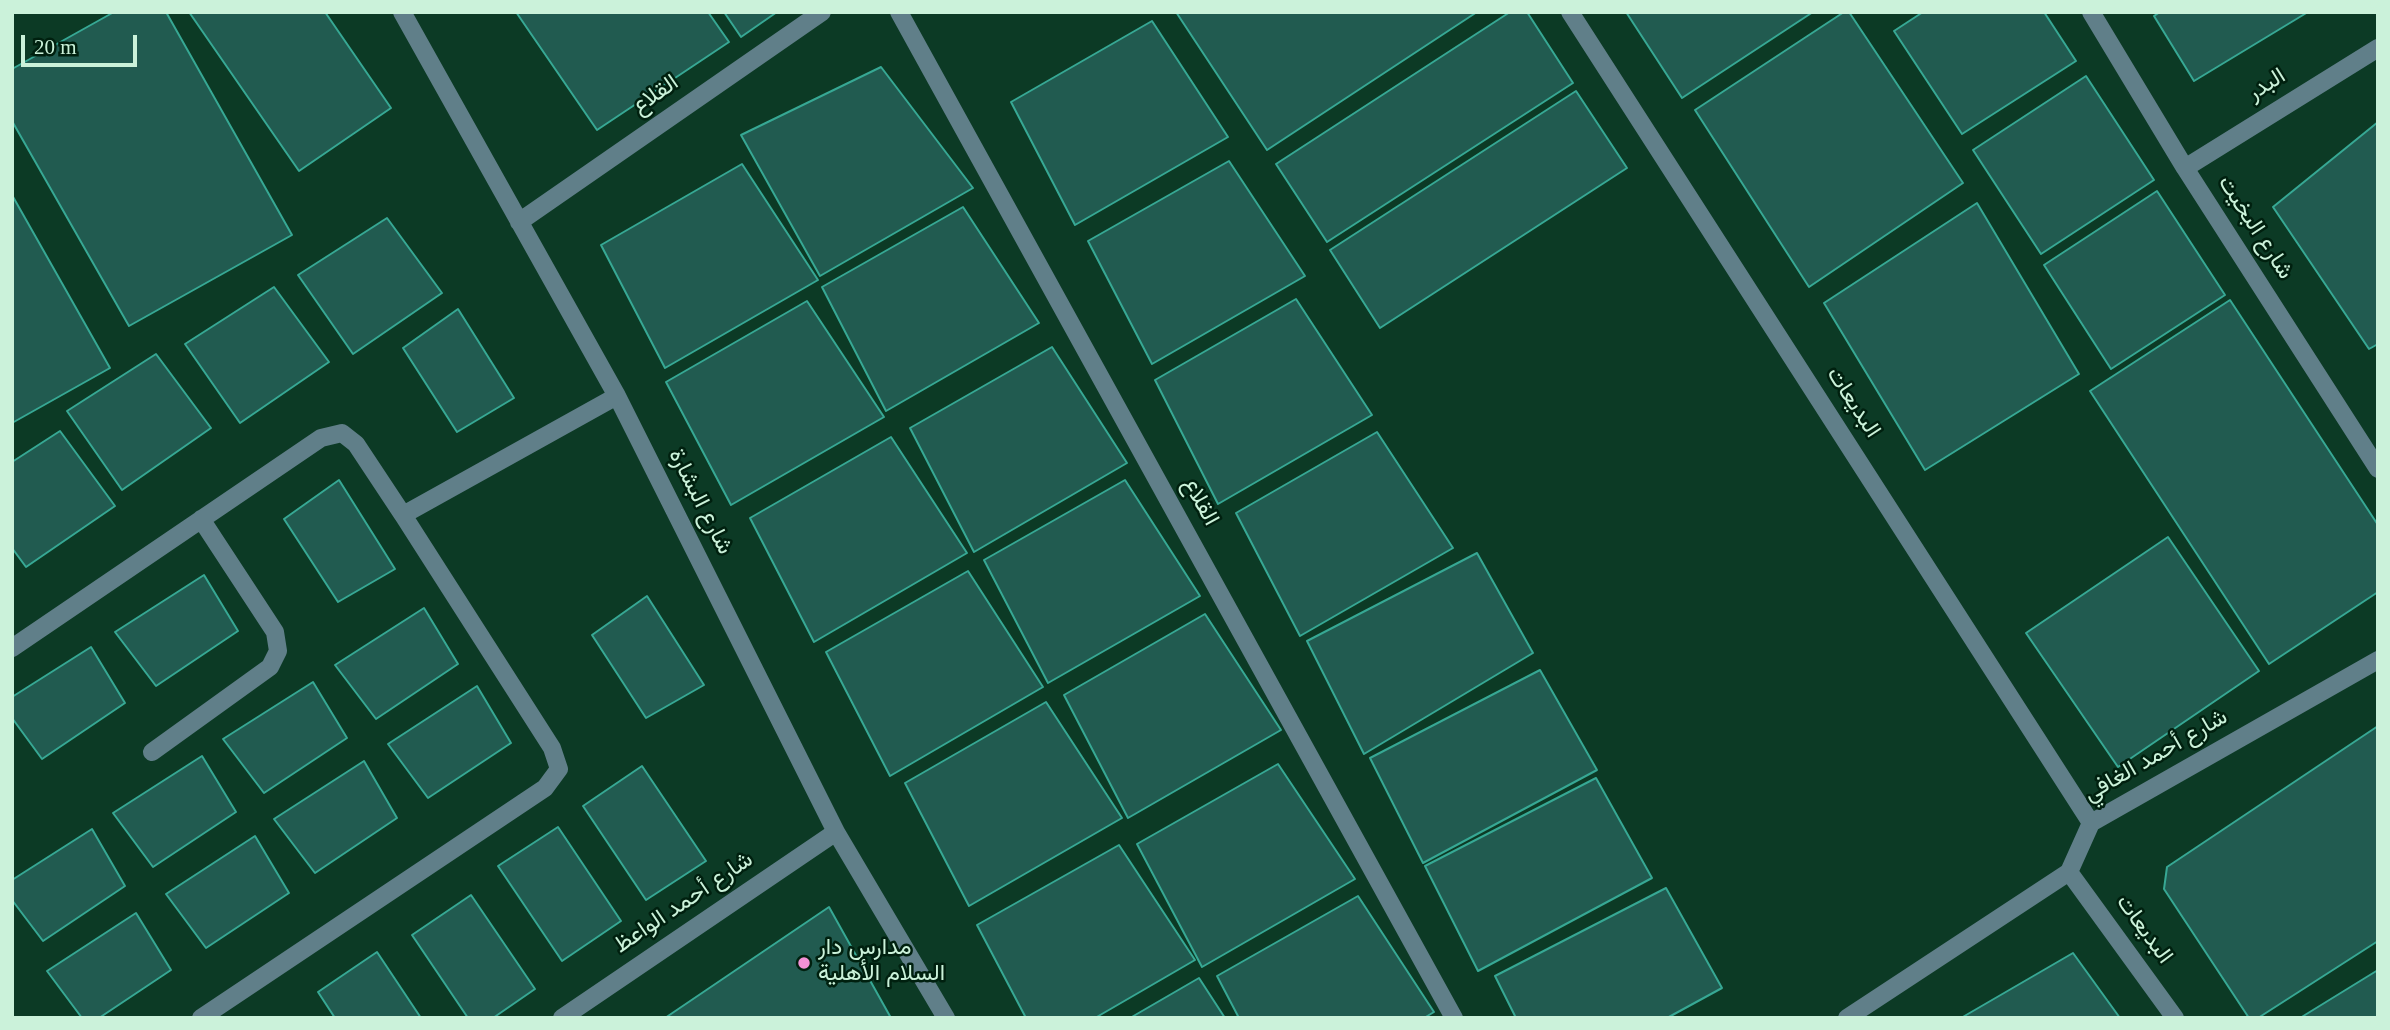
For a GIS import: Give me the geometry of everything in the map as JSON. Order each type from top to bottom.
[{"type":"street","name":"شارع البشارة","points":[[402,12],[617,396],[836,832],[946,1018]]},
{"type":"street","name":"القلاع","points":[[519,222],[822,12]]},
{"type":"street","name":"القلاع","points":[[899,12],[1454,1018]]},
{"type":"street","name":"البديعات","points":[[1570,12],[2091,823]]},
{"type":"street","name":"شارع البخيت","points":[[2091,12],[2185,168],[2378,470]]},
{"type":"street","name":"البدر","points":[[2185,168],[2378,48]]},
{"type":"street","points":[[403,515],[617,396]]},
{"type":"street","points":[[12,648],[321,438],[342,433],[356,444],[552,748],[559,769],[545,788],[201,1018]]},
{"type":"street","points":[[152,751],[270,667],[278,651],[275,632],[201,519]]},
{"type":"street","name":"شارع أحمد الغافي","points":[[2069,872],[2091,823],[2378,660]]},
{"type":"street","name":"شارع أحمد الواعظ","points":[[562,1018],[836,832]]},
{"type":"street","name":"البديعات","points":[[2069,872],[2175,1018]]},
{"type":"street","points":[[1847,1018],[2069,872]]},
{"type":"building","points":[[114,12],[166,12],[292,235],[129,326],[12,121],[12,69]]},
{"type":"building","points":[[189,12],[325,12],[391,108],[299,171]]},
{"type":"building","points":[[516,12],[708,12],[729,42],[597,130]]},
{"type":"building","points":[[724,12],[777,12],[741,37]]},
{"type":"building","points":[[1176,12],[1477,12],[1267,150]]},
{"type":"building","points":[[1510,12],[1527,12],[1573,83],[1327,242],[1276,164]]},
{"type":"building","points":[[1626,12],[1813,12],[1682,98]]},
{"type":"building","points":[[1844,12],[1849,12],[1963,183],[1809,287],[1695,110]]},
{"type":"building","points":[[1923,12],[2044,12],[2076,61],[1962,134],[1894,31]]},
{"type":"building","points":[[2160,12],[2308,12],[2194,81],[2154,16]]},
{"type":"building","points":[[1152,21],[1228,137],[1075,225],[1011,102]]},
{"type":"building","points":[[881,67],[973,188],[820,276],[741,135]]},
{"type":"building","points":[[2086,76],[2154,180],[2041,254],[1973,150]]},
{"type":"building","points":[[1576,91],[1627,168],[1380,328],[1330,250]]},
{"type":"building","points":[[2378,122],[2378,344],[2369,349],[2273,207]]},
{"type":"building","points":[[1229,161],[1305,276],[1152,364],[1088,241]]},
{"type":"building","points":[[742,164],[818,280],[665,368],[601,245]]},
{"type":"building","points":[[2157,191],[2225,295],[2111,369],[2044,265]]},
{"type":"building","points":[[12,195],[110,368],[12,423]]},
{"type":"building","points":[[1977,203],[2079,374],[1925,470],[1824,303]]},
{"type":"building","points":[[963,207],[1039,323],[886,411],[822,287]]},
{"type":"building","points":[[387,218],[442,293],[353,354],[298,275]]},
{"type":"building","points":[[274,287],[329,362],[240,423],[185,344]]},
{"type":"building","points":[[1296,299],[1372,415],[1218,504],[1155,380]]},
{"type":"building","points":[[2230,300],[2378,525],[2378,592],[2269,664],[2090,391]]},
{"type":"building","points":[[807,301],[884,417],[731,505],[666,382]]},
{"type":"building","points":[[458,309],[514,398],[457,432],[403,348]]},
{"type":"building","points":[[1052,347],[1127,463],[974,552],[910,428]]},
{"type":"building","points":[[156,354],[211,428],[122,490],[67,411]]},
{"type":"building","points":[[60,431],[115,506],[26,567],[12,548],[12,462]]},
{"type":"building","points":[[1377,432],[1453,548],[1300,636],[1236,513]]},
{"type":"building","points":[[891,437],[967,553],[814,642],[750,518]]},
{"type":"building","points":[[339,480],[395,569],[338,602],[284,519]]},
{"type":"building","points":[[1125,480],[1200,596],[1048,683],[984,560]]},
{"type":"building","points":[[2168,537],[2259,671],[2118,767],[2026,633]]},
{"type":"building","points":[[1477,553],[1533,653],[1364,754],[1307,641]]},
{"type":"building","points":[[968,571],[1043,687],[890,776],[826,652]]},
{"type":"building","points":[[204,575],[238,631],[156,686],[115,632]]},
{"type":"building","points":[[647,596],[704,685],[646,718],[592,635]]},
{"type":"building","points":[[424,608],[458,664],[376,719],[335,665]]},
{"type":"building","points":[[1205,614],[1281,730],[1128,818],[1064,695]]},
{"type":"building","points":[[91,647],[125,703],[42,759],[12,718],[12,697]]},
{"type":"building","points":[[1540,670],[1597,770],[1423,863],[1370,758]]},
{"type":"building","points":[[313,682],[347,738],[264,793],[223,739]]},
{"type":"building","points":[[477,686],[511,743],[428,798],[388,744]]},
{"type":"building","points":[[1046,702],[1122,818],[969,906],[905,783]]},
{"type":"building","points":[[2378,726],[2378,941],[2258,1018],[2249,1018],[2164,889],[2167,867]]},
{"type":"building","points":[[202,756],[236,812],[153,867],[113,813]]},
{"type":"building","points":[[364,761],[397,818],[315,873],[274,819]]},
{"type":"building","points":[[1278,764],[1355,879],[1202,967],[1137,844]]},
{"type":"building","points":[[642,766],[706,861],[646,900],[583,806]]},
{"type":"building","points":[[1596,778],[1652,878],[1478,971],[1425,866]]},
{"type":"building","points":[[558,827],[621,921],[562,961],[498,866]]},
{"type":"building","points":[[92,829],[125,886],[43,941],[12,900],[12,880]]},
{"type":"building","points":[[255,836],[289,893],[206,948],[166,894]]},
{"type":"building","points":[[1119,845],[1195,960],[1095,1018],[1026,1018],[977,925]]},
{"type":"building","points":[[1666,888],[1722,988],[1667,1018],[1516,1018],[1495,976]]},
{"type":"building","points":[[471,895],[535,989],[493,1018],[468,1018],[412,935]]},
{"type":"building","points":[[1358,896],[1434,1012],[1424,1018],[1239,1018],[1217,976]]},
{"type":"building","name":"مدارس دار السلام الأهلية","points":[[829,907],[891,1018],[665,1018]]},
{"type":"building","points":[[136,913],[171,970],[99,1018],[82,1018],[47,971]]},
{"type":"building","points":[[377,952],[421,1018],[335,1018],[318,992]]},
{"type":"building","points":[[2073,953],[2120,1018],[1961,1018]]},
{"type":"building","points":[[2378,970],[2378,1018],[2300,1018]]},
{"type":"building","points":[[1199,978],[1225,1018],[1130,1018]]},
{"type":"place","name":"مدارس دار السلام الأهلية","points":[[804,963]]}]
